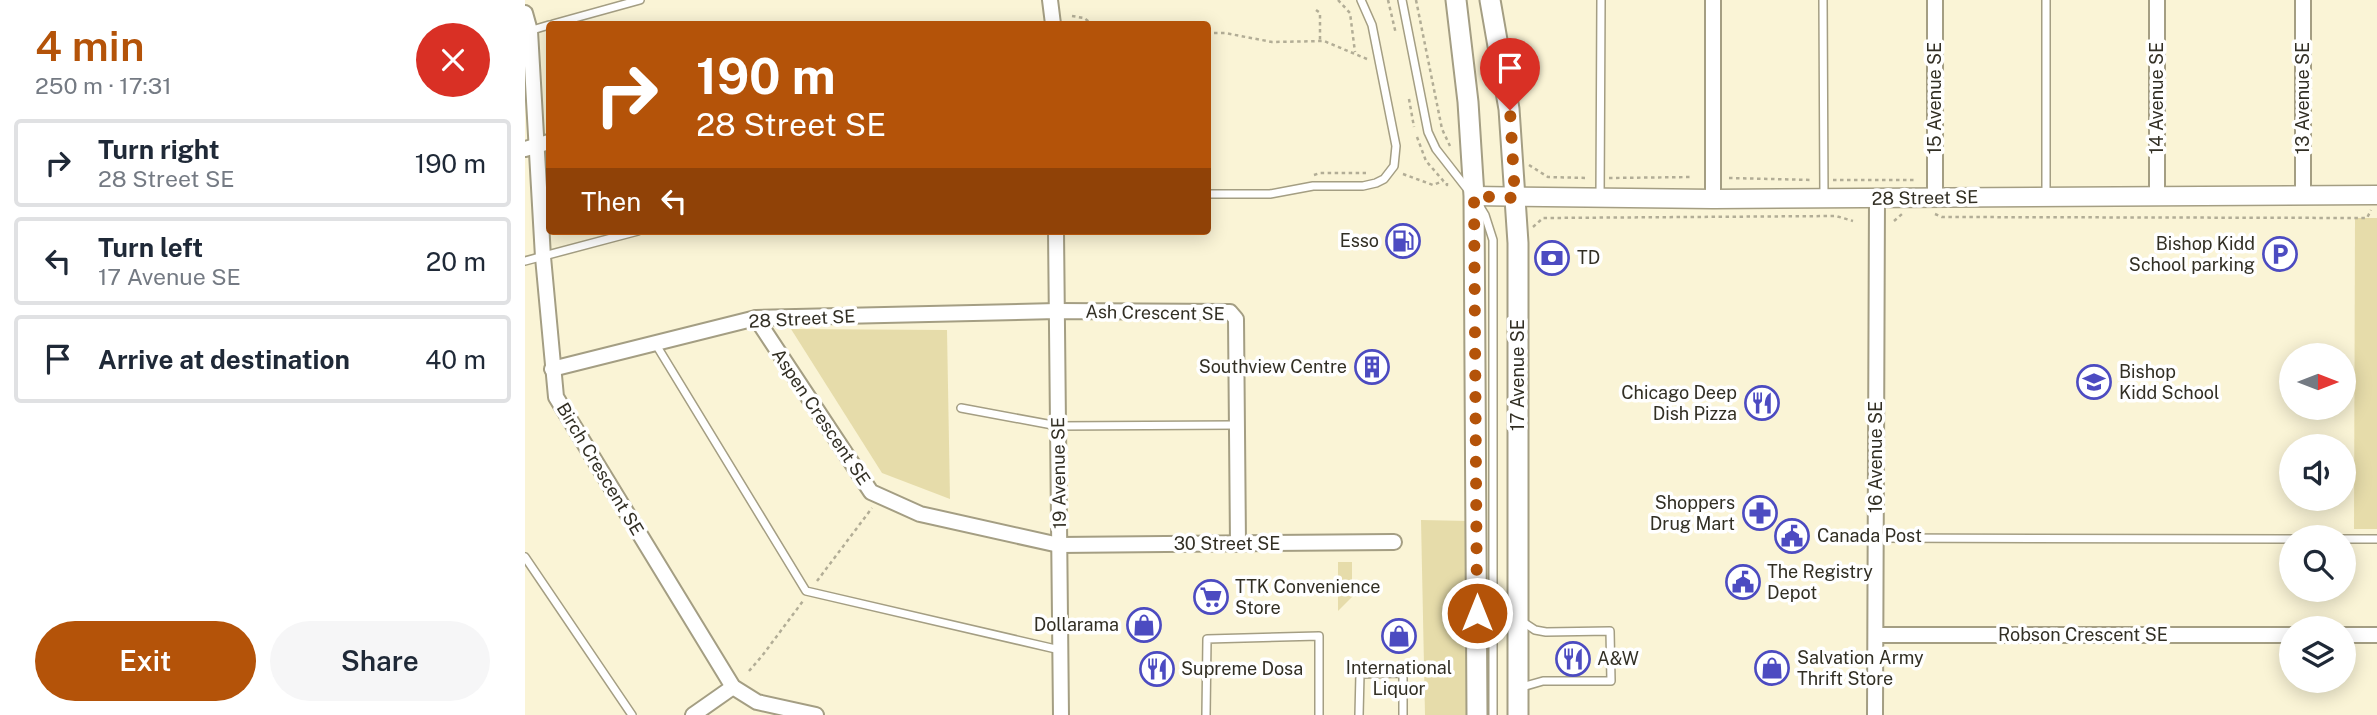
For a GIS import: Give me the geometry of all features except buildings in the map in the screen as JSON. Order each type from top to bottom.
[{"type":"main road","points":[[1456,0],[1464,58],[1474,196],[1477,715]]},
{"type":"main road","name":"17 Avenue SE","points":[[1490,0],[1499,36],[1510,110],[1518,243],[1518,715]]},
{"type":"street","points":[[1050,0],[1053,21]]},
{"type":"street","name":"17 Avenue SE","points":[[1499,0],[1499,36]]},
{"type":"street","points":[[1713,0],[1713,199]]},
{"type":"street","name":"15 Avenue SE","points":[[1933,204],[1935,0]]},
{"type":"street","name":"14 Avenue SE","points":[[2157,0],[2157,197]]},
{"type":"street","name":"13 Avenue SE","points":[[2303,0],[2303,195]]},
{"type":"street","name":"Birch Crescent SE","points":[[525,13],[538,145],[543,257],[556,397],[733,687]]},
{"type":"street","name":"28 Street SE","points":[[1474,196],[1600,199],[1877,198],[1933,204],[2046,197],[2303,195],[2374,202]]},
{"type":"street","name":"16 Avenue SE","points":[[1875,715],[1877,198]]},
{"type":"street","name":"19 Avenue SE","points":[[1056,235],[1061,715]]},
{"type":"street","name":"28 Street SE","points":[[552,369],[756,318],[1057,311]]},
{"type":"street","name":"Ash Crescent SE","points":[[1057,311],[1230,312],[1236,319],[1238,544]]},
{"type":"street","name":"Aspen Crescent SE","points":[[756,318],[871,492],[920,514],[1059,545]]},
{"type":"street","name":"30 Street SE","points":[[1059,545],[1395,542]]},
{"type":"street","name":"Robson Crescent SE","points":[[1876,635],[2279,635]]},
{"type":"street","points":[[2356,635],[2377,635]]},
{"type":"street","points":[[693,715],[733,687],[757,702],[816,715]]},
{"type":"lane","points":[[565,21],[641,0]]},
{"type":"lane","points":[[1211,194],[1270,194],[1313,186],[1363,186],[1384,179],[1392,169],[1397,156],[1396,146],[1372,25],[1361,0]]},
{"type":"lane","points":[[1402,0],[1428,132],[1446,164],[1474,196],[1485,215],[1493,240],[1493,715]]},
{"type":"lane","points":[[1600,199],[1601,0]]},
{"type":"lane","points":[[1823,0],[1824,199]]},
{"type":"lane","points":[[2046,0],[2046,197]]},
{"type":"lane","points":[[528,31],[546,26]]},
{"type":"lane","points":[[525,261],[624,235]]},
{"type":"lane","points":[[655,342],[806,591],[1060,650]]},
{"type":"lane","points":[[961,408],[1058,426],[1237,425]]},
{"type":"lane","points":[[1875,538],[2279,539]]},
{"type":"lane","points":[[2356,539],[2377,539]]},
{"type":"lane","points":[[525,557],[632,715]]},
{"type":"lane","points":[[1518,619],[1535,630],[1546,632],[1610,631],[1611,681],[1543,681],[1518,689]]},
{"type":"lane","points":[[1206,715],[1207,639],[1319,636],[1319,715]]},
{"type":"lane","points":[[1359,715],[1360,674],[1403,673],[1403,715]]},
{"type":"path","points":[[1338,0],[1350,13],[1355,52]]},
{"type":"path","points":[[1416,0],[1445,139],[1455,152],[1472,156]]},
{"type":"path","points":[[1316,10],[1320,13],[1320,41]]},
{"type":"path","points":[[1072,16],[1088,21]]},
{"type":"path","points":[[1211,33],[1225,33],[1272,43],[1320,41],[1363,55],[1369,62]]},
{"type":"path","points":[[1392,169],[1433,185],[1443,181]]},
{"type":"path","points":[[1313,186],[1317,173],[1369,173]]},
{"type":"path","points":[[1933,204],[1943,217],[2367,218],[2374,202]]},
{"type":"path","points":[[1894,221],[1909,211]]},
{"type":"path","points":[[1532,227],[1543,218],[1836,216],[1853,221]]},
{"type":"path","points":[[749,671],[876,502]]},
{"type":"shaded area","points":[[2355,218],[2377,218],[2377,529],[2356,529],[2354,525]]},
{"type":"shaded area","points":[[791,329],[947,330],[950,499],[882,473]]},
{"type":"shaded area","points":[[1421,520],[1469,521],[1470,715],[1425,715]]},
{"type":"shaded area","points":[[1338,562],[1352,562],[1352,589],[1359,590],[1338,611]]},
{"type":"place","name":"Esso","points":[[1403,241]]},
{"type":"place","name":"Bishop Kidd School parking","points":[[2280,254]]},
{"type":"place","name":"TD","points":[[1552,258]]},
{"type":"place","name":"Southview Centre","points":[[1372,367]]},
{"type":"place","name":"Bishop Kidd School","points":[[2094,382]]},
{"type":"place","name":"Chicago Deep Dish Pizza","points":[[1762,403]]},
{"type":"place","name":"Shoppers Drug Mart","points":[[1760,513]]},
{"type":"place","name":"Canada Post","points":[[1792,536]]},
{"type":"place","name":"The Registry Depot","points":[[1743,582]]},
{"type":"place","name":"TTK Convenience Store","points":[[1211,597]]},
{"type":"place","name":"Dollarama","points":[[1144,625]]},
{"type":"place","name":"International Liquor","points":[[1399,636]]},
{"type":"place","name":"A&W","points":[[1573,659]]},
{"type":"place","name":"Salvation Army Thrift Store","points":[[1772,668]]},
{"type":"place","name":"Supreme Dosa","points":[[1157,669]]},
{"type":"route","points":[[1477,613],[1474,196],[1515,198],[1510,110]]}]
